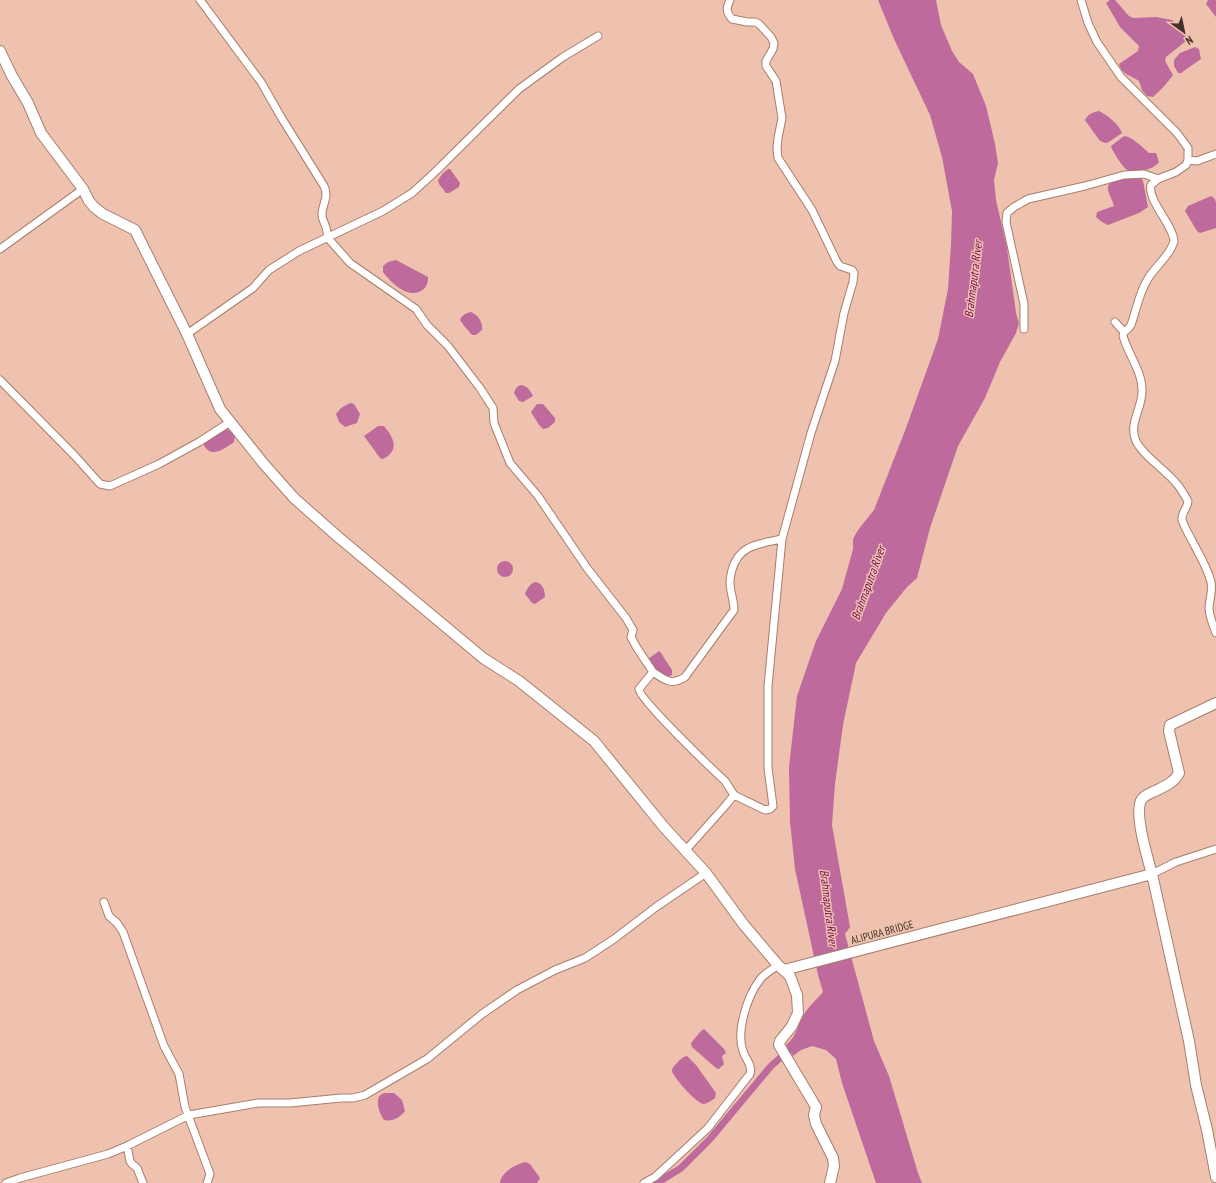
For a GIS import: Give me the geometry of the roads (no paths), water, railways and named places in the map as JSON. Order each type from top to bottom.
[{"type":"street","points":[[200,0],[261,82],[324,186],[327,196],[321,215],[328,231],[327,237]]},
{"type":"street","points":[[653,672],[639,689],[640,694],[725,781],[734,795],[765,810],[770,809],[773,806],[768,768],[768,686],[782,539],[811,433],[835,361],[844,313],[853,282],[854,273],[852,270],[840,266],[837,262],[812,210],[778,158],[778,138],[782,118],[776,81],[766,66],[766,61],[773,49],[774,44],[771,37],[759,24],[755,22],[732,19],[726,9],[730,0]]},
{"type":"street","points":[[1081,0],[1090,28],[1107,58],[1126,83],[1177,133],[1188,148],[1188,160],[1186,165],[1183,168],[1158,179],[1151,186],[1151,194],[1172,233],[1174,241],[1170,250],[1146,282],[1139,297],[1131,325],[1124,332],[1123,336],[1141,381],[1143,391],[1134,428],[1135,439],[1157,465],[1177,483],[1188,501],[1188,504],[1181,516],[1198,550],[1210,581],[1212,590],[1209,608],[1210,618],[1216,633]]},
{"type":"street","points":[[187,334],[253,288],[269,270],[299,251],[383,211],[412,193],[519,89],[563,57],[598,36]]},
{"type":"street","points":[[0,51],[12,76],[28,103],[40,133],[83,189],[89,201],[103,214],[135,230],[138,234],[187,334],[220,409],[294,498],[483,658],[519,681],[594,741],[644,803],[706,873],[744,925],[790,976],[797,995],[798,1013],[792,1026],[780,1041],[779,1045],[816,1107],[814,1115],[816,1124],[833,1158],[834,1166],[830,1183]]},
{"type":"street","points":[[1188,160],[1197,161],[1216,154]]},
{"type":"street","points":[[1024,329],[1024,304],[1006,222],[1007,213],[1028,199],[1085,186],[1124,175],[1144,174],[1158,179]]},
{"type":"street","points":[[0,249],[83,189]]},
{"type":"street","points":[[327,237],[350,263],[416,309],[427,325],[448,346],[480,388],[493,408],[494,423],[510,462],[538,496],[587,568],[626,618],[633,630],[631,636],[653,672],[666,681],[671,682],[685,677],[734,610],[734,602],[730,592],[730,580],[738,557],[744,550],[754,545],[782,539]]},
{"type":"street","points":[[1115,322],[1124,332]]},
{"type":"street","points":[[0,380],[75,456],[100,484],[110,486],[159,464],[199,442],[230,422]]},
{"type":"street","points":[[1216,702],[1170,725],[1169,731],[1179,773],[1177,778],[1171,783],[1143,798],[1140,804],[1139,820],[1189,1042],[1196,1085],[1216,1177]]},
{"type":"street","points":[[685,851],[734,795]]},
{"type":"street","points":[[1152,874],[1176,862],[1216,849]]},
{"type":"street","points":[[6,1183],[108,1154],[127,1146],[189,1114],[258,1103],[290,1103],[353,1098],[365,1094],[427,1059],[482,1014],[517,990],[555,970],[585,958],[614,940],[656,907],[706,873]]},
{"type":"street","name":"ALIPURA BRIDGE","points":[[781,967],[809,963],[844,955],[1152,874]]},
{"type":"street","points":[[104,902],[109,916],[117,923],[123,932],[164,1046],[179,1074],[185,1107],[189,1114],[210,1174],[206,1183]]},
{"type":"street","points":[[644,1183],[655,1177],[708,1128],[750,1074],[751,1067],[742,1051],[741,1031],[748,999],[759,980],[781,967]]},
{"type":"street","points":[[127,1146],[130,1161],[137,1168],[143,1183]]},
{"type":"water","name":"Brahmaputra River","points":[[878,0],[936,0],[941,25],[952,51],[959,62],[973,74],[986,106],[995,144],[998,163],[994,180],[996,200],[1007,248],[1016,313],[1019,323],[1016,333],[1000,362],[985,398],[958,446],[930,528],[917,578],[907,587],[886,613],[856,663],[843,725],[835,784],[832,825],[850,927],[845,934],[874,1041],[889,1076],[922,1183],[876,1183],[842,1083],[836,1059],[826,1050],[812,1046],[801,1050],[793,1056],[786,1045],[794,1035],[805,1013],[823,992],[795,869],[790,822],[789,767],[797,696],[816,641],[842,589],[853,549],[853,539],[858,530],[874,510],[906,428],[938,339],[948,289],[952,211],[942,157],[930,115],[894,39]]},
{"type":"water","points":[[1110,0],[1115,0],[1129,16],[1133,18],[1156,17],[1172,20],[1187,35],[1186,41],[1166,57],[1165,61],[1173,75],[1153,97],[1147,96],[1142,90],[1139,81],[1124,72],[1120,67],[1119,64],[1138,51],[1139,46],[1120,27],[1106,3]]},
{"type":"water","points":[[1208,0],[1216,0],[1216,17],[1206,4]]},
{"type":"water","points":[[1195,47],[1199,49],[1201,59],[1181,73],[1178,73],[1174,66],[1174,60],[1180,53]]},
{"type":"water","points":[[1099,111],[1112,120],[1122,133],[1109,142],[1105,143],[1100,141],[1085,120],[1091,114]]},
{"type":"water","points":[[1124,136],[1134,140],[1149,153],[1156,153],[1159,162],[1157,165],[1139,172],[1127,170],[1111,146]]},
{"type":"water","points":[[448,169],[450,169],[460,183],[459,187],[449,193],[446,193],[439,184],[438,180]]},
{"type":"water","points":[[1134,176],[1141,178],[1143,181],[1148,207],[1139,213],[1108,225],[1102,222],[1096,217],[1097,212],[1114,206],[1108,190],[1110,183],[1117,179]]},
{"type":"water","points":[[1211,196],[1215,199],[1216,203],[1216,228],[1200,233],[1197,231],[1185,211],[1188,206]]},
{"type":"water","points":[[396,260],[428,277],[425,288],[414,293],[404,291],[390,280],[383,272],[383,266],[388,262]]},
{"type":"water","points":[[471,312],[478,317],[482,324],[482,330],[476,335],[472,335],[460,320],[464,314]]},
{"type":"water","points":[[520,385],[528,388],[533,396],[523,402],[519,401],[514,393],[516,388]]},
{"type":"water","points":[[350,403],[354,404],[360,414],[357,423],[345,427],[339,422],[336,414],[341,408]]},
{"type":"water","points":[[537,404],[543,404],[555,418],[555,422],[548,428],[543,429],[531,412]]},
{"type":"water","points":[[378,426],[384,426],[393,439],[394,444],[392,452],[383,459],[380,458],[364,436]]},
{"type":"water","points":[[226,428],[235,435],[234,442],[217,452],[209,451],[203,443]]},
{"type":"water","points":[[505,561],[512,566],[513,569],[508,576],[505,577],[498,572],[497,569],[502,562]]},
{"type":"water","points":[[536,582],[543,587],[545,597],[535,604],[532,603],[525,594],[530,585]]},
{"type":"water","points":[[659,651],[672,670],[672,675],[666,678],[657,672],[648,659]]},
{"type":"water","points":[[704,1029],[724,1049],[726,1053],[722,1056],[724,1064],[719,1069],[692,1047],[691,1043]]},
{"type":"water","points":[[687,1056],[696,1065],[716,1093],[715,1098],[705,1104],[696,1100],[673,1074],[672,1069],[680,1060]]},
{"type":"water","points":[[384,1093],[394,1093],[402,1100],[405,1111],[401,1115],[390,1120],[384,1120],[378,1108],[378,1099],[379,1096]]},
{"type":"water","points":[[525,1162],[530,1164],[540,1178],[537,1183],[500,1183],[506,1172]]},
{"type":"waterway","points":[[657,1183],[681,1168],[710,1139],[771,1066],[788,1051]]}]
